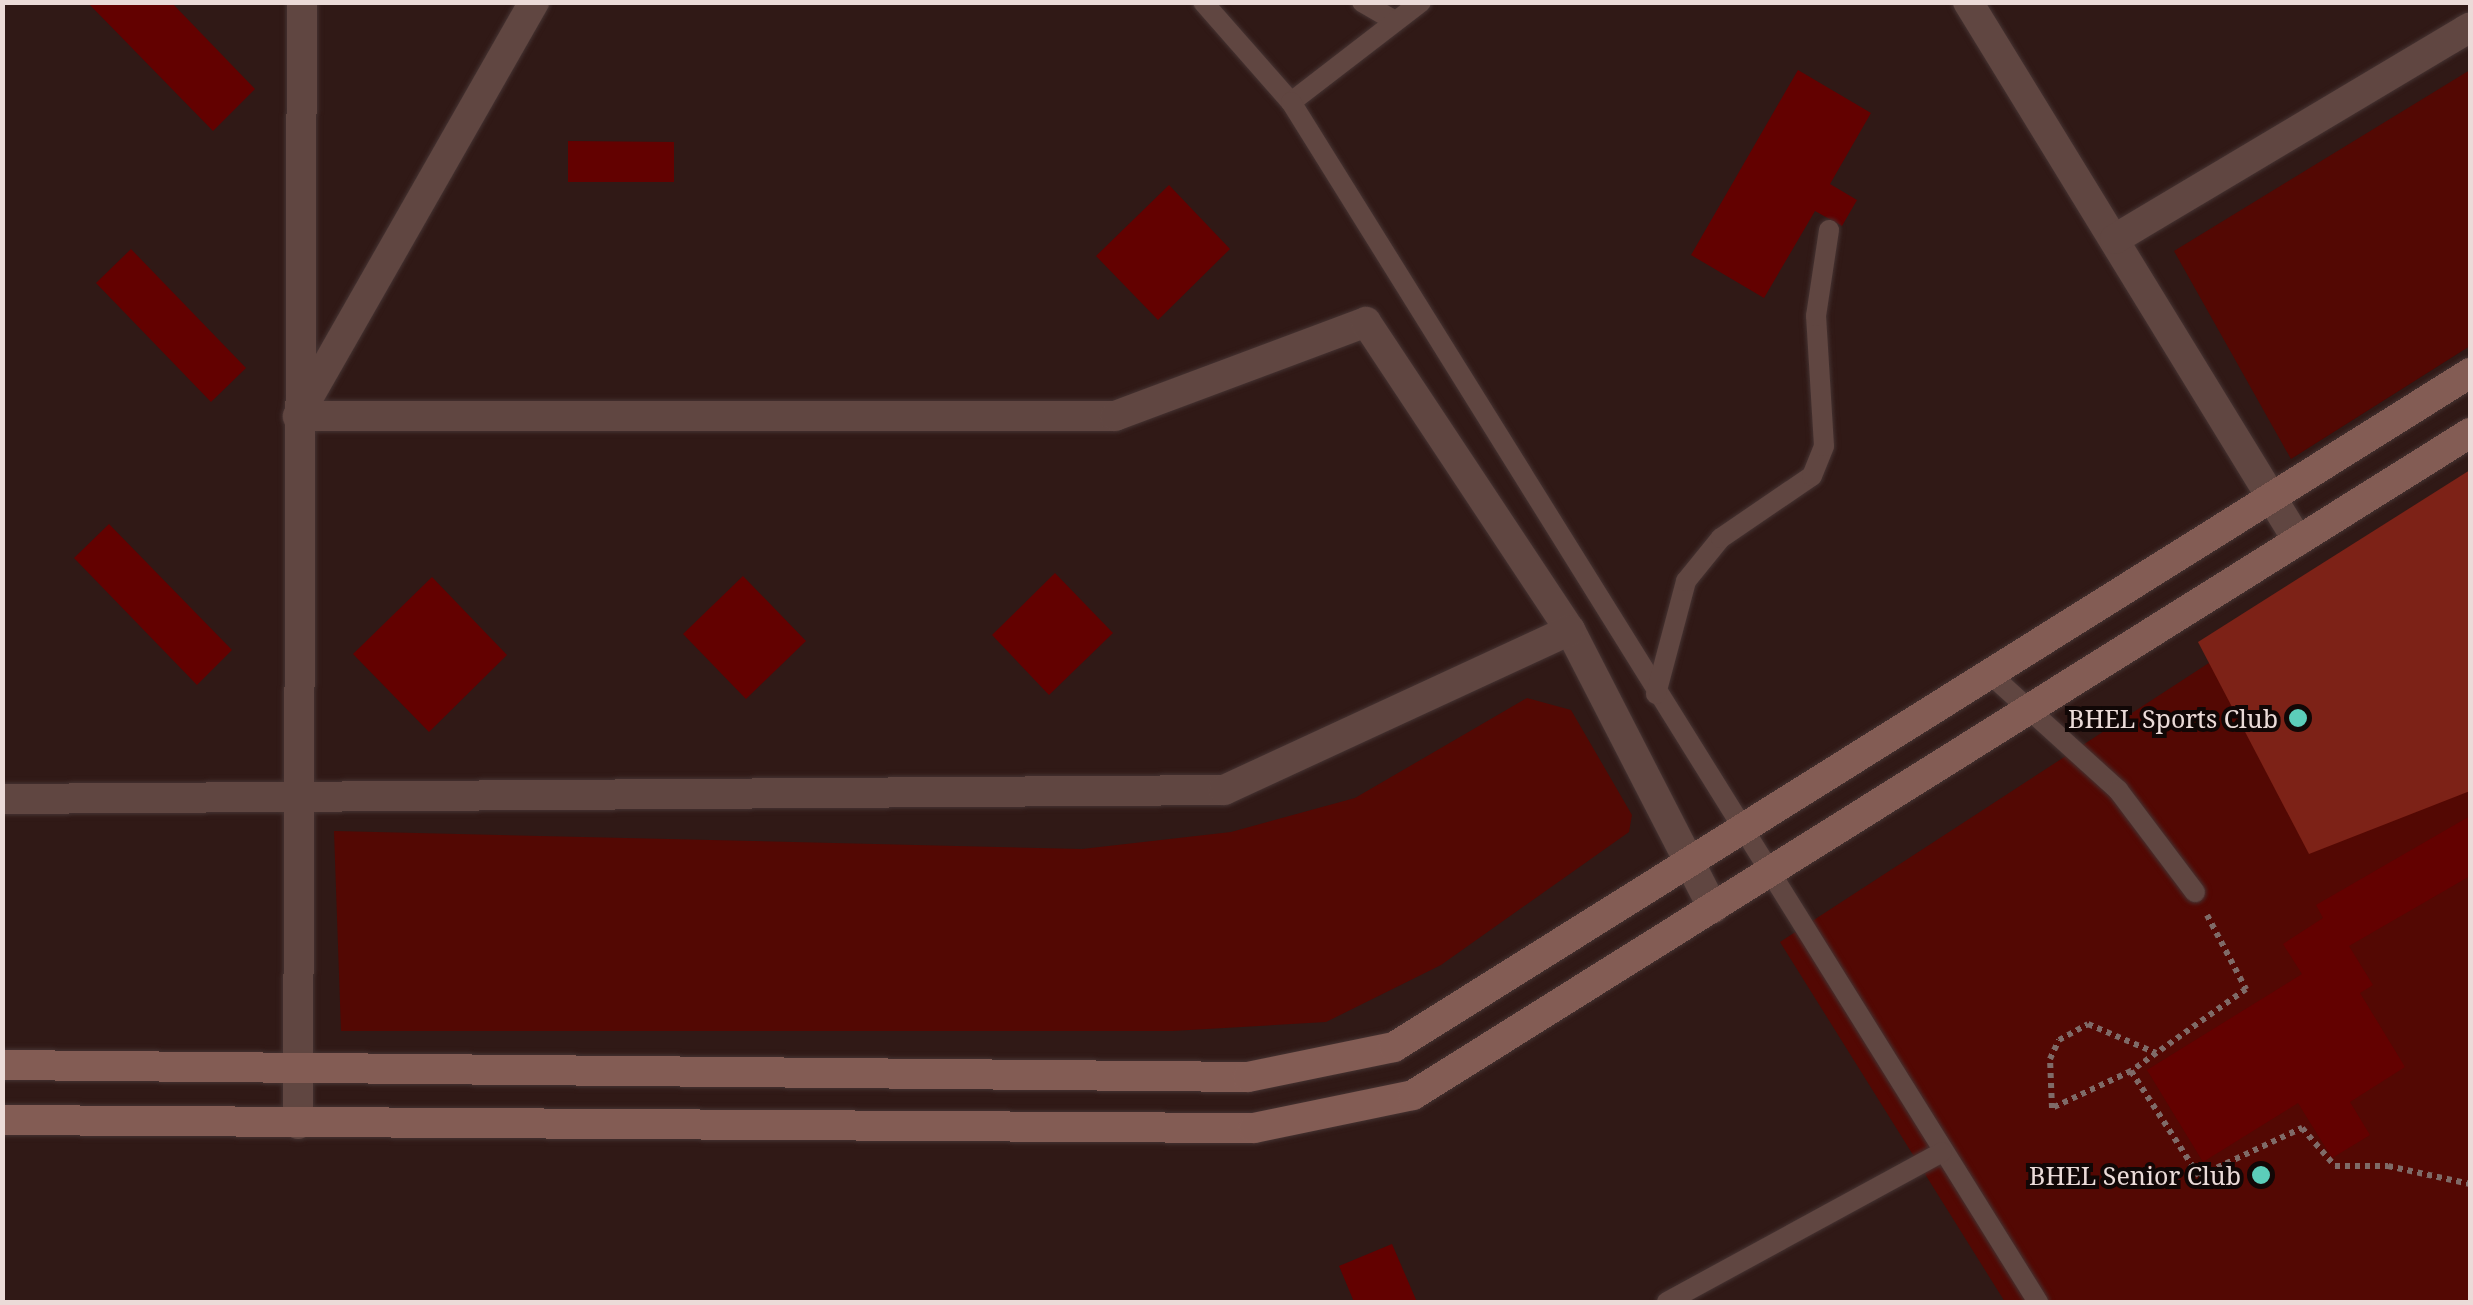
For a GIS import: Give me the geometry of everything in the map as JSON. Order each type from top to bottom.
[{"type":"main road","points":[[2,1065],[1248,1077],[1394,1047],[2470,373]]},
{"type":"main road","points":[[2,1120],[1254,1128],[1414,1096],[2470,433]]},
{"type":"street","points":[[298,1124],[295,800],[302,2]]},
{"type":"street","points":[[298,416],[534,2]]},
{"type":"street","points":[[1968,2],[2298,541]]},
{"type":"street","points":[[2115,239],[2470,27]]},
{"type":"street","points":[[298,416],[1115,416],[1366,322],[1570,630],[1686,864],[1714,908]]},
{"type":"street","points":[[2,799],[295,800],[1224,790],[1570,630]]},
{"type":"lane","points":[[1202,2],[1291,102],[1766,874],[2038,1302]]},
{"type":"lane","points":[[1362,2],[1394,20]]},
{"type":"lane","points":[[1291,102],[1421,2]]},
{"type":"lane","points":[[1656,694],[1686,581],[1721,538],[1812,476],[1824,446],[1816,316],[1829,230]]},
{"type":"lane","points":[[1990,674],[2033,707],[2118,790],[2195,892]]},
{"type":"lane","points":[[1667,1302],[1942,1152]]},
{"type":"path","points":[[2156,1053],[2088,1024],[2059,1040],[2050,1058],[2052,1108],[2131,1071],[2246,989],[2195,892]]},
{"type":"path","points":[[2131,1071],[2199,1176],[2302,1128],[2336,1166],[2470,1184]]},
{"type":"shaded area","points":[[2470,70],[2470,346],[2291,459],[2174,251]]},
{"type":"shaded area","points":[[2470,470],[2470,791],[2309,854],[2198,642]]},
{"type":"shaded area","name":"BHEL Sports Club","points":[[2470,493],[2470,1302],[2005,1302],[1780,942]]},
{"type":"shaded area","points":[[1527,698],[1571,710],[1632,815],[1629,832],[1441,965],[1326,1022],[1172,1031],[341,1031],[334,831],[1082,849],[1231,832],[1355,798]]},
{"type":"building","points":[[171,2],[255,89],[213,131],[90,5]]},
{"type":"building","points":[[1798,70],[1871,113],[1830,184],[1857,200],[1842,226],[1815,211],[1764,298],[1691,255]]},
{"type":"building","points":[[568,141],[674,142],[674,182],[568,182]]},
{"type":"building","points":[[1169,185],[1230,249],[1158,320],[1096,256]]},
{"type":"building","points":[[131,249],[246,368],[211,402],[96,283]]},
{"type":"building","points":[[109,524],[232,650],[197,685],[74,558]]},
{"type":"building","points":[[1055,573],[1113,633],[1049,695],[992,635]]},
{"type":"building","points":[[743,576],[806,641],[746,699],[683,634]]},
{"type":"building","points":[[432,577],[507,655],[429,732],[353,654]]},
{"type":"building","points":[[2470,816],[2470,876],[2349,946],[2373,985],[2360,993],[2405,1067],[2350,1102],[2370,1135],[2332,1158],[2298,1103],[2203,1162],[2147,1070],[2302,974],[2283,944],[2323,918],[2316,905]]},
{"type":"building","points":[[1392,1244],[1417,1302],[1354,1302],[1339,1266]]},
{"type":"place","name":"BHEL Sports Club","points":[[2298,718]]},
{"type":"place","name":"BHEL Senior Club","points":[[2261,1175]]}]
